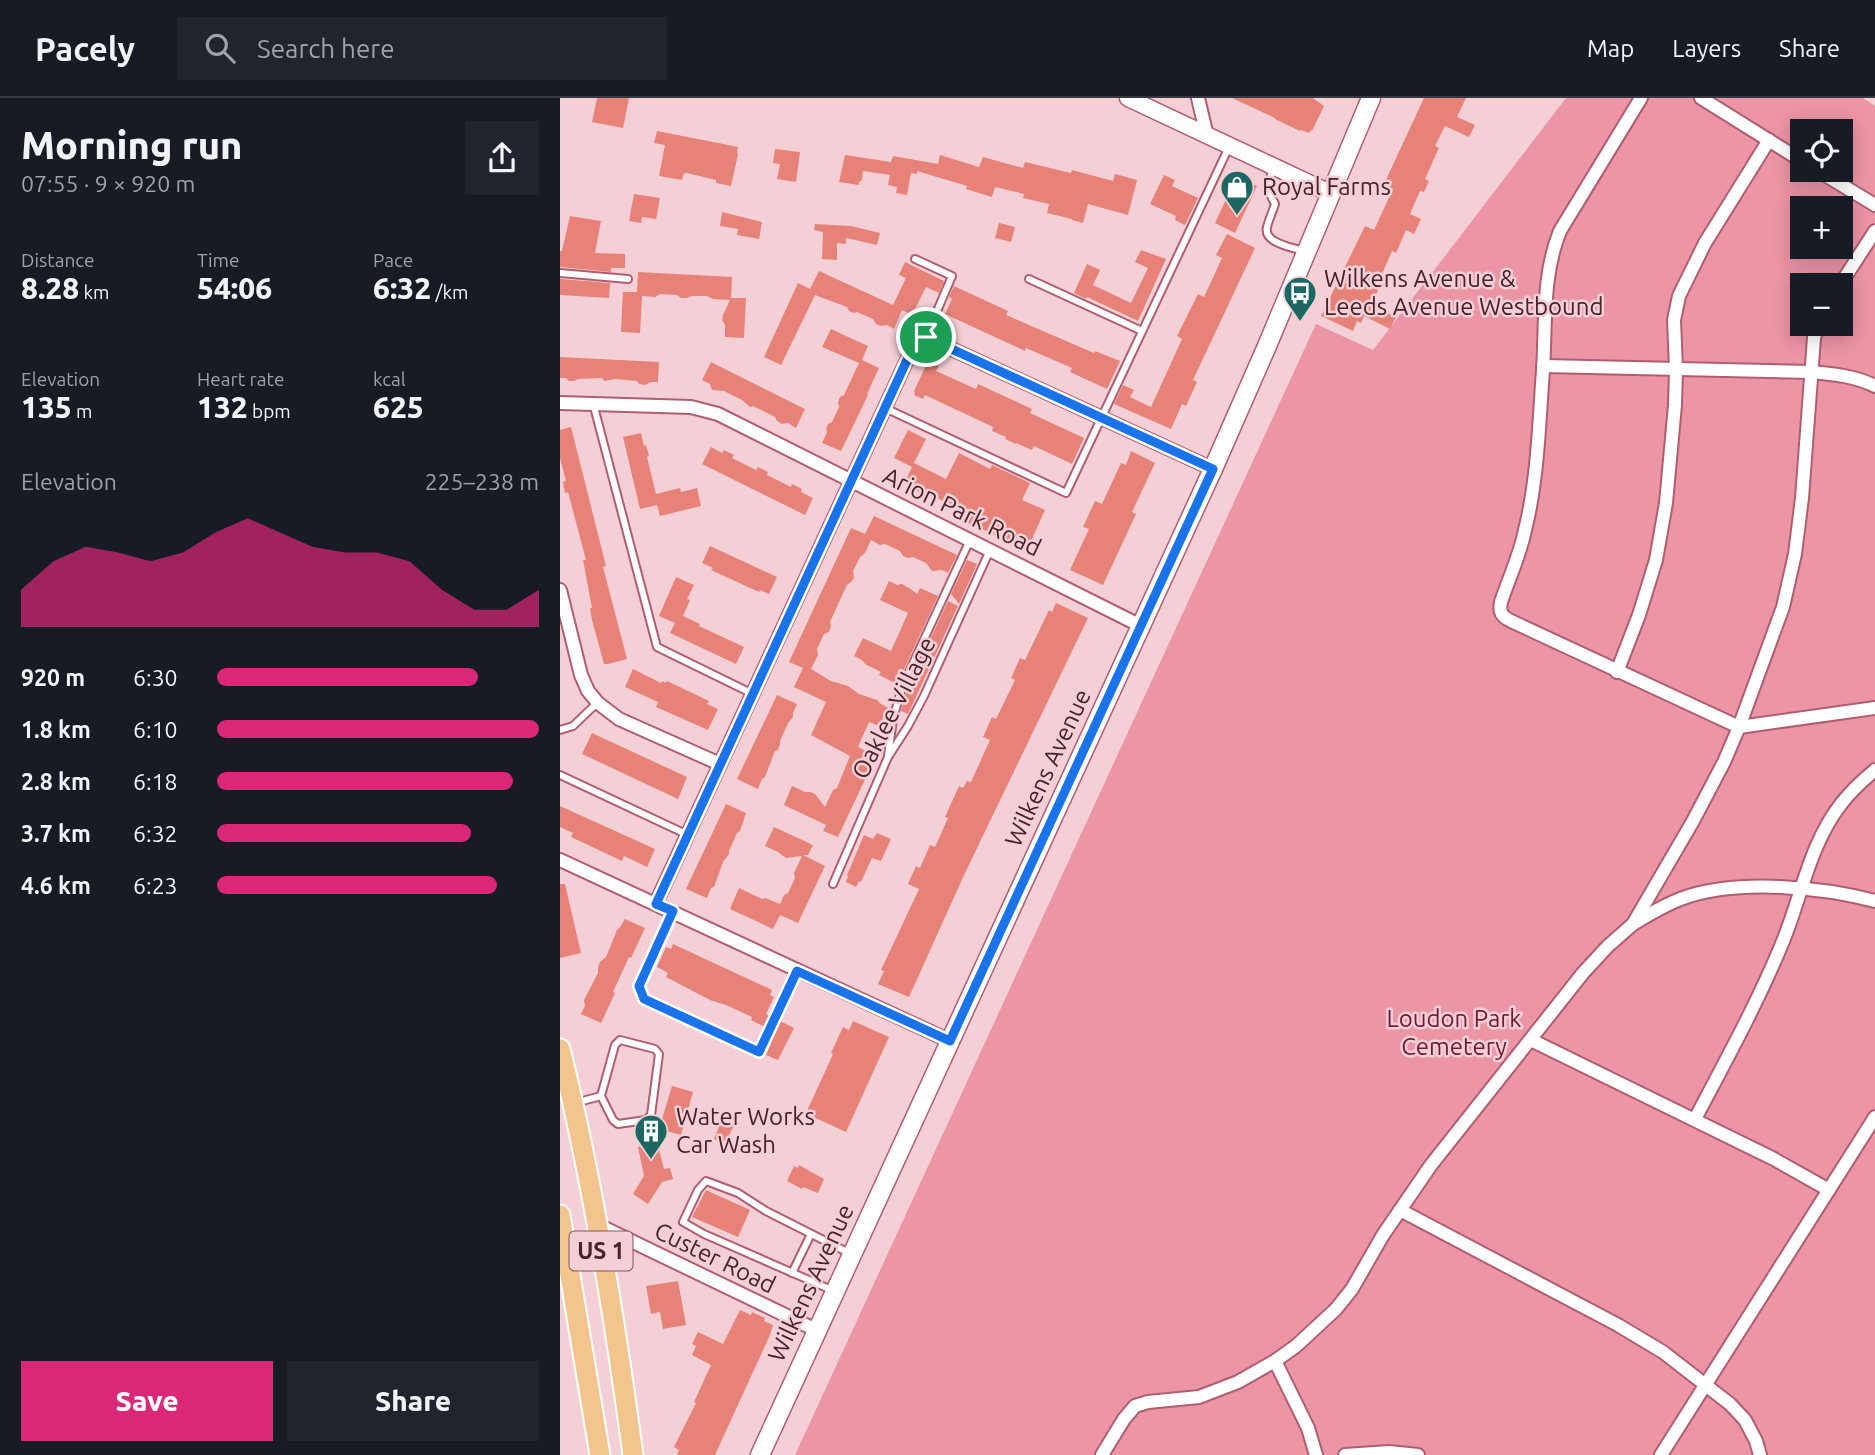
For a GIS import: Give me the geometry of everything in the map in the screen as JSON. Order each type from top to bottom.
[{"type":"main road","name":"Wilkens Avenue","points":[[760,1455],[1213,469],[1268,346],[1371,98]]},
{"type":"main road","name":"US 1","points":[[560,1049],[596,1224],[633,1455]]},
{"type":"main road","name":"US 1","points":[[560,1215],[600,1455]]},
{"type":"street","points":[[1198,98],[1208,136]]},
{"type":"street","points":[[1641,98],[1560,231],[1552,250],[1548,272],[1531,500],[1525,532],[1500,611],[1503,617],[1511,621],[1739,727],[1875,708]]},
{"type":"street","points":[[1701,98],[1790,154]]},
{"type":"street","points":[[1132,99],[1330,193]]},
{"type":"street","points":[[1617,671],[1639,615],[1656,560],[1666,503],[1675,405],[1674,320],[1679,296],[1705,243],[1769,141]]},
{"type":"street","points":[[1837,182],[1875,205]]},
{"type":"street","points":[[1848,273],[1875,231]]},
{"type":"street","points":[[656,904],[885,408],[922,336],[1213,469]]},
{"type":"street","points":[[1633,924],[1724,762],[1783,607],[1795,554],[1802,498],[1815,336]]},
{"type":"street","points":[[1543,366],[1811,372],[1843,375],[1875,386]]},
{"type":"street","name":"Arion Park Road","points":[[560,403],[691,407],[718,414],[1141,626]]},
{"type":"street","points":[[560,590],[581,675],[588,691],[598,703],[620,719],[720,764]]},
{"type":"street","points":[[1695,1119],[1782,945],[1812,857],[1828,825],[1840,804],[1875,770]]},
{"type":"street","points":[[560,860],[950,1041]]},
{"type":"street","points":[[1102,1455],[1135,1406],[1148,1402],[1199,1397],[1238,1382],[1296,1346],[1336,1309],[1352,1289],[1431,1165],[1583,973],[1633,924],[1687,897],[1746,887],[1802,888],[1875,901]]},
{"type":"street","points":[[1531,1040],[1695,1119],[1829,1190]]},
{"type":"street","points":[[1661,1455],[1875,1117]]},
{"type":"street","points":[[1400,1210],[1618,1325],[1663,1352],[1730,1404],[1745,1420],[1760,1455]]},
{"type":"street","name":"Custer Road","points":[[596,1224],[816,1330]]},
{"type":"street","points":[[1275,1361],[1308,1428],[1317,1455]]},
{"type":"street","points":[[1746,1455],[1756,1441]]},
{"type":"street","points":[[1345,1455],[1390,1452],[1418,1455]]},
{"type":"lane","points":[[885,408],[1066,493],[1230,146]]},
{"type":"lane","points":[[1273,166],[1267,188],[1275,204],[1266,233],[1273,240],[1306,252]]},
{"type":"lane","points":[[915,259],[953,276],[922,336]]},
{"type":"lane","points":[[560,273],[628,279]]},
{"type":"lane","points":[[1029,279],[1142,331]]},
{"type":"lane","points":[[593,403],[657,647],[753,694]]},
{"type":"lane","points":[[888,757],[892,719],[902,687],[970,540]]},
{"type":"lane","name":"Oaklee Village","points":[[833,884],[888,757],[924,696],[990,550]]},
{"type":"lane","points":[[560,730],[573,726],[598,703]]},
{"type":"lane","points":[[560,775],[688,835]]},
{"type":"lane","points":[[673,911],[639,986],[644,999],[759,1052],[797,971]]},
{"type":"lane","points":[[620,1040],[655,1049],[659,1054],[651,1115],[646,1120],[618,1124],[613,1120],[601,1096],[615,1045],[620,1040]]},
{"type":"lane","points":[[573,1104],[601,1096]]},
{"type":"lane","points":[[834,1292],[683,1222],[698,1190],[706,1181],[738,1193],[766,1211],[851,1254]]},
{"type":"lane","points":[[792,1273],[811,1234]]},
{"type":"green space","name":"Loudon Park Cemetery","points":[[1566,98],[1863,98],[1875,106],[1875,1455],[795,1455],[1316,324],[1373,350]]},
{"type":"building","points":[[597,98],[629,98],[623,128],[592,122]]},
{"type":"building","points":[[1232,98],[1313,98],[1324,106],[1309,133]]},
{"type":"building","points":[[1424,98],[1466,98],[1457,117],[1475,125],[1469,137],[1445,126],[1435,146],[1439,148],[1425,179],[1429,181],[1424,192],[1420,191],[1410,214],[1421,219],[1414,234],[1406,230],[1396,253],[1392,251],[1382,274],[1385,275],[1371,305],[1396,317],[1390,329],[1364,316],[1361,323],[1357,321],[1353,331],[1321,316],[1365,226],[1374,230],[1393,189],[1384,184]]},
{"type":"building","points":[[657,131],[738,147],[731,186],[687,173],[684,173],[682,180],[659,176],[665,145],[654,143]]},
{"type":"building","points":[[775,149],[800,152],[796,182],[777,179],[780,164],[773,163]]},
{"type":"building","points":[[845,155],[891,162],[893,156],[938,164],[940,155],[979,167],[983,157],[1023,168],[1025,162],[1113,181],[1115,174],[1137,180],[1128,215],[1088,204],[1083,223],[1047,213],[1049,204],[1023,198],[1024,194],[995,187],[992,197],[966,189],[967,186],[917,171],[917,174],[911,173],[907,195],[896,193],[897,187],[888,185],[890,175],[863,171],[859,185],[839,182]]},
{"type":"building","points":[[1164,175],[1175,180],[1172,186],[1198,198],[1185,225],[1175,220],[1176,216],[1150,204]]},
{"type":"building","points":[[1237,176],[1257,186],[1235,233],[1215,223]]},
{"type":"building","points":[[634,194],[660,198],[656,219],[642,217],[641,223],[629,221]]},
{"type":"building","points":[[722,212],[762,222],[759,239],[737,235],[738,229],[720,226]]},
{"type":"building","points":[[570,216],[601,221],[595,253],[625,254],[625,268],[611,268],[611,272],[560,267],[560,251]]},
{"type":"building","points":[[999,223],[1015,227],[1011,242],[995,238]]},
{"type":"building","points":[[815,224],[851,226],[880,233],[877,245],[846,238],[846,244],[837,243],[837,260],[822,259],[823,232],[814,230]]},
{"type":"building","points":[[1227,234],[1255,248],[1193,380],[1197,382],[1186,406],[1182,404],[1171,429],[1114,404],[1123,385],[1134,390],[1130,397],[1151,407],[1182,339],[1177,336],[1198,294],[1204,297],[1222,258],[1216,255]]},
{"type":"building","points":[[1141,250],[1166,259],[1138,321],[1074,293],[1087,264],[1100,270],[1093,285],[1131,303],[1148,268],[1135,262]]},
{"type":"building","points":[[905,262],[944,281],[939,293],[926,287],[912,315],[902,310],[894,329],[876,324],[873,319],[815,295],[781,365],[764,357],[798,283],[810,289],[819,271],[893,305],[906,278],[899,275]]},
{"type":"building","points":[[638,272],[732,277],[731,298],[746,298],[744,338],[725,337],[722,320],[730,300],[707,296],[642,296],[640,333],[621,332],[623,292],[637,292]]},
{"type":"building","points":[[560,279],[610,283],[609,298],[560,295]]},
{"type":"building","points":[[954,286],[1008,311],[1006,315],[1094,353],[1095,351],[1120,361],[1107,389],[1070,372],[1072,368],[1026,348],[1025,351],[945,314]]},
{"type":"building","points":[[831,329],[868,346],[862,360],[879,368],[841,451],[822,443],[828,424],[832,422],[839,407],[840,397],[844,395],[859,363],[822,347]]},
{"type":"building","points":[[560,357],[659,362],[658,382],[645,385],[637,381],[604,381],[602,378],[569,381],[560,378]]},
{"type":"building","points":[[928,361],[939,366],[936,371],[976,389],[978,384],[1032,409],[1030,413],[1084,438],[1072,464],[1034,446],[1032,450],[1005,439],[1006,437],[992,431],[993,427],[925,395],[923,399],[914,395]]},
{"type":"building","points":[[711,362],[805,409],[796,428],[788,423],[782,424],[775,417],[750,407],[724,391],[712,390],[710,384],[702,380]]},
{"type":"building","points":[[571,427],[627,659],[608,664],[604,664],[592,620],[583,560],[586,560],[563,482],[566,481],[560,458],[560,430]]},
{"type":"building","points":[[908,430],[926,439],[914,463],[946,479],[959,453],[990,469],[992,465],[1030,483],[1022,500],[1045,510],[1027,550],[964,521],[970,509],[952,508],[925,492],[915,490],[905,482],[912,467],[894,458]]},
{"type":"building","points":[[641,433],[649,456],[647,457],[656,494],[680,488],[681,492],[697,488],[701,506],[660,516],[657,505],[640,509],[623,437]]},
{"type":"building","points":[[711,447],[734,455],[732,458],[756,470],[758,467],[768,472],[767,475],[791,487],[792,484],[802,489],[801,492],[813,498],[805,515],[702,464]]},
{"type":"building","points":[[1131,451],[1155,463],[1132,512],[1136,514],[1103,585],[1070,570],[1089,529],[1083,527],[1095,501],[1102,504],[1121,463],[1126,465]]},
{"type":"building","points":[[874,516],[957,555],[948,573],[942,570],[932,571],[926,563],[903,556],[900,551],[871,540],[853,571],[854,578],[847,585],[834,613],[829,632],[824,634],[817,649],[818,655],[811,669],[831,681],[877,700],[888,708],[879,726],[869,722],[858,747],[876,756],[838,837],[823,831],[826,825],[784,805],[792,786],[815,794],[825,807],[833,790],[837,788],[850,756],[811,735],[826,702],[794,687],[803,668],[789,662],[851,528],[865,534]]},
{"type":"building","points":[[710,546],[777,577],[769,594],[711,570],[713,568],[702,563]]},
{"type":"building","points":[[967,560],[977,564],[959,604],[951,594]]},
{"type":"building","points":[[676,577],[694,585],[683,616],[744,647],[736,664],[670,633],[675,623],[659,616]]},
{"type":"building","points":[[889,581],[902,584],[917,594],[920,588],[938,596],[897,684],[879,675],[881,672],[854,656],[863,638],[891,651],[908,613],[880,600]]},
{"type":"building","points":[[948,601],[958,606],[908,714],[901,711],[907,689]]},
{"type":"building","points":[[1056,603],[1088,618],[965,873],[909,997],[878,984],[884,971],[881,970],[919,889],[908,884],[916,866],[920,868],[930,845],[935,847],[959,786],[963,788],[967,781],[971,782],[990,740],[983,737],[992,717],[996,719],[1015,680],[1011,678],[1020,658],[1025,660],[1049,610],[1052,612]]},
{"type":"building","points":[[633,669],[661,683],[667,681],[709,701],[707,704],[718,709],[708,730],[656,707],[658,702],[625,687]]},
{"type":"building","points":[[777,695],[797,704],[758,789],[737,779]]},
{"type":"building","points":[[592,733],[687,777],[678,799],[582,754]]},
{"type":"building","points":[[726,804],[746,813],[707,898],[686,889]]},
{"type":"building","points":[[560,806],[655,849],[647,867],[624,856],[622,861],[571,837],[573,833],[560,827]]},
{"type":"building","points":[[774,827],[813,845],[808,855],[803,855],[825,866],[798,923],[780,915],[773,929],[730,909],[739,888],[780,904],[788,893],[802,856],[786,858],[765,846]]},
{"type":"building","points":[[877,833],[891,839],[881,861],[872,858],[856,887],[846,882],[864,835],[873,839]]},
{"type":"building","points":[[560,884],[565,884],[581,953],[560,958]]},
{"type":"building","points":[[625,919],[645,928],[631,958],[629,957],[601,1023],[581,1014],[585,1006],[584,1000],[598,973],[600,962],[606,957],[617,930]]},
{"type":"building","points":[[673,944],[772,990],[770,995],[774,997],[766,1014],[770,1016],[765,1027],[751,1020],[752,1017],[710,1000],[666,977],[668,973],[657,967],[666,947],[671,949]]},
{"type":"building","points":[[780,1021],[794,1028],[778,1060],[766,1055]]},
{"type":"building","points":[[853,1021],[889,1037],[846,1132],[806,1113],[843,1027],[849,1030]]},
{"type":"building","points":[[672,1086],[693,1092],[681,1135],[659,1129]]},
{"type":"building","points":[[722,1119],[734,1125],[725,1144],[714,1139]]},
{"type":"building","name":"Water Works Car Wash","points":[[657,1142],[664,1169],[670,1168],[673,1179],[662,1182],[648,1204],[633,1194],[644,1176],[638,1147]]},
{"type":"building","points":[[799,1165],[824,1179],[818,1193],[787,1181],[794,1166],[798,1168]]},
{"type":"building","points":[[706,1190],[750,1210],[738,1237],[692,1217]]},
{"type":"building","points":[[678,1281],[686,1325],[663,1329],[660,1312],[651,1314],[646,1286]]},
{"type":"building","points":[[740,1310],[765,1318],[764,1321],[773,1325],[770,1335],[715,1455],[677,1455],[679,1450],[674,1447],[711,1365],[692,1355],[696,1346],[692,1344],[698,1332],[723,1344]]},
{"type":"place","name":"Royal Farms","points":[[1237,217]]},
{"type":"place","name":"Wilkens Avenue & Leeds Avenue Westbound","points":[[1300,323]]},
{"type":"place","name":"Water Works Car Wash","points":[[651,1161]]},
{"type":"route","points":[[919,334],[926,337],[1213,469],[950,1041],[797,971],[759,1052],[644,999],[639,986],[673,911],[656,904],[919,334]]}]
